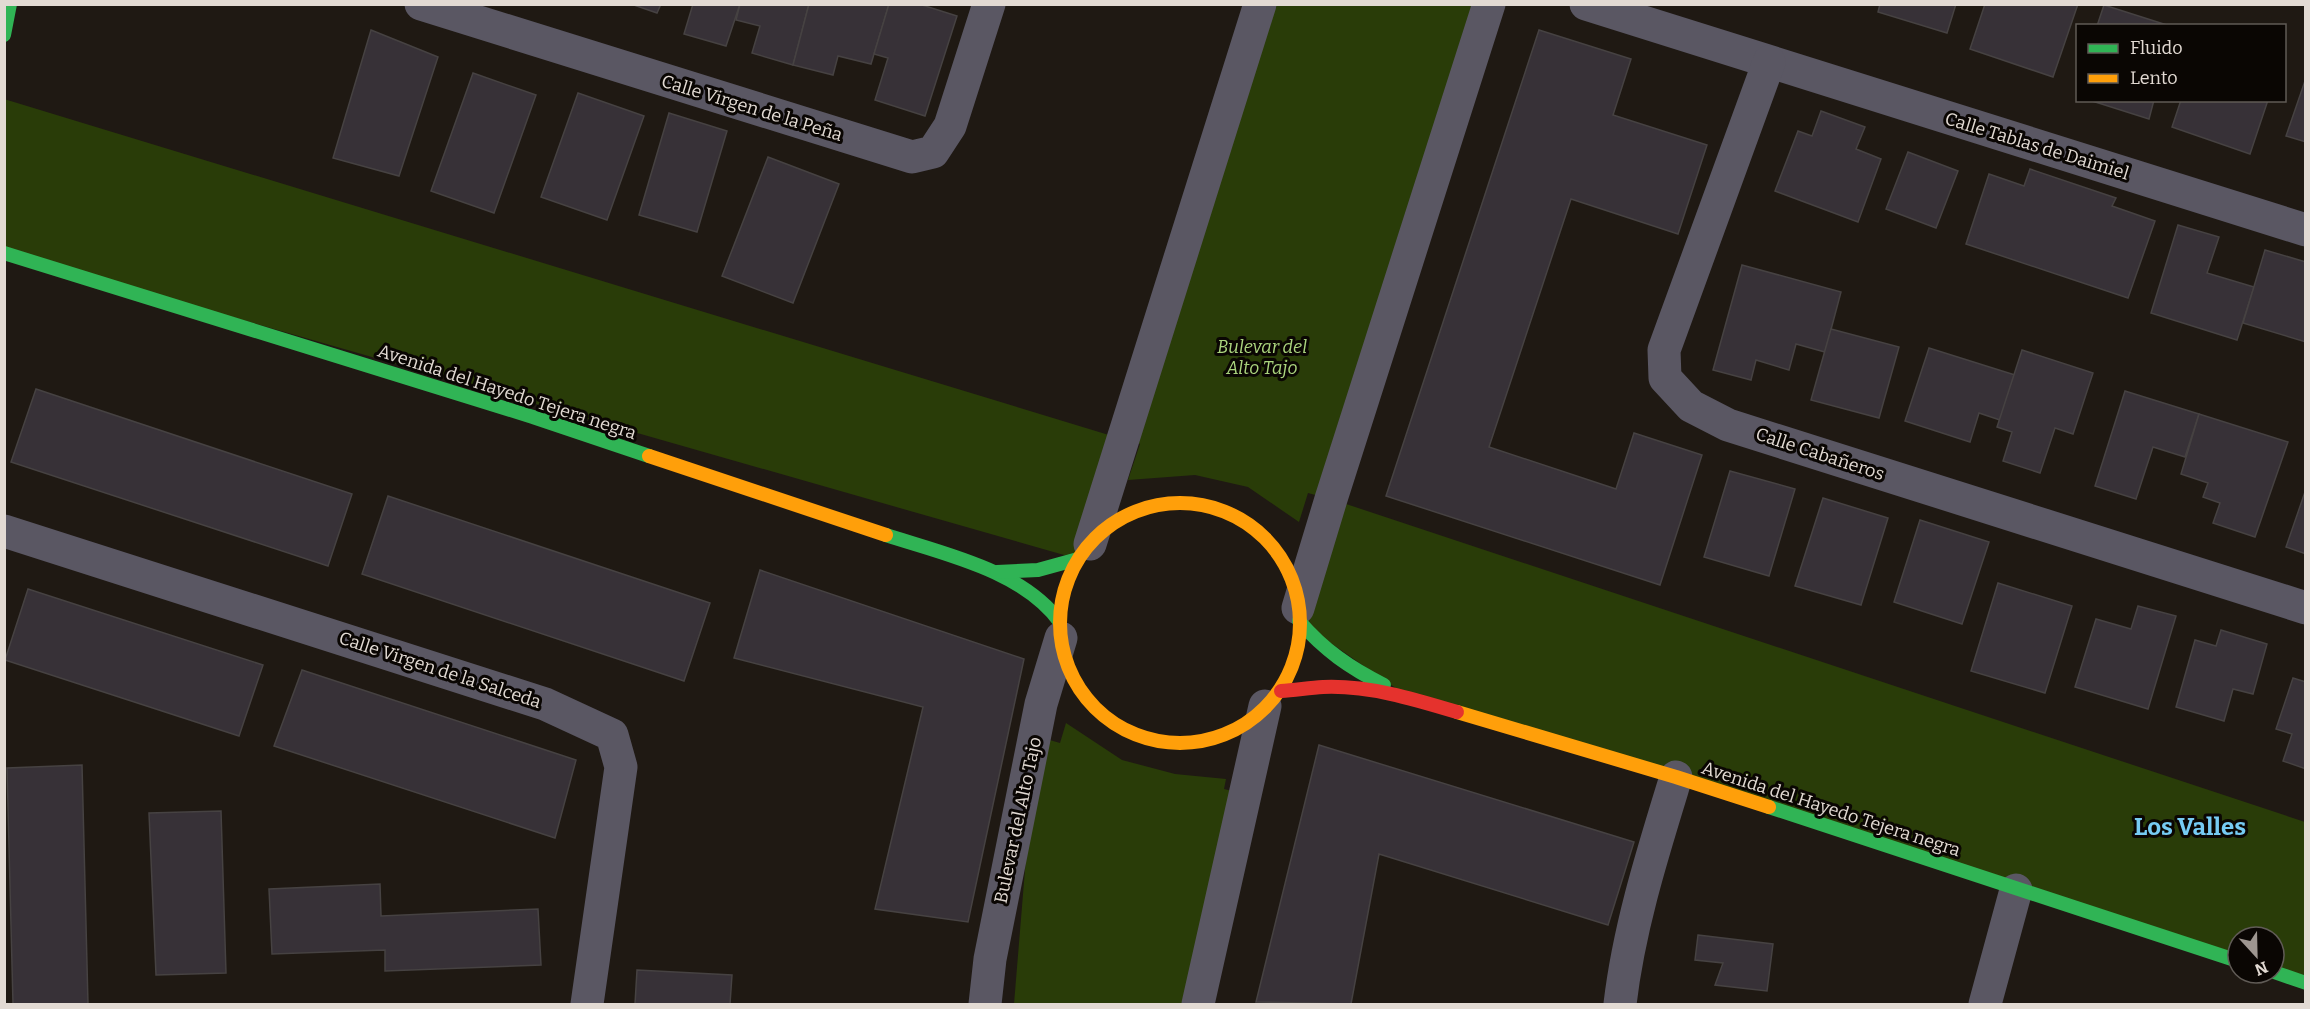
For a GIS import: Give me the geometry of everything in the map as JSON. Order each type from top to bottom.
[{"type":"street","points":[[4,35],[10,4]]},
{"type":"street","name":"Calle Virgen de la Peña","points":[[421,4],[912,158],[933,152],[950,126],[989,4]]},
{"type":"street","points":[[1260,4],[1084,551],[1066,587],[1060,630],[1065,658],[1083,693],[1107,717],[1134,734],[1174,742],[1201,741],[1223,735],[1244,723],[1273,699]]},
{"type":"street","points":[[1198,1005],[1273,699],[1294,659],[1299,615],[1331,499],[1489,4]]},
{"type":"street","name":"Calle Tablas de Daimiel","points":[[1586,4],[2306,230]]},
{"type":"street","name":"Calle Cabañeros","points":[[1769,62],[1664,350],[1665,378],[1692,406],[1728,425],[2306,608]]},
{"type":"street","name":"Avenida del Hayedo Tejera negra","points":[[4,254],[533,417],[997,573],[1049,608],[1060,630]]},
{"type":"street","points":[[1084,551],[1115,522],[1155,505],[1183,503],[1213,508],[1250,526],[1276,552],[1290,578],[1299,615]]},
{"type":"street","name":"Calle Virgen de la Salceda","points":[[4,531],[544,704],[612,735],[621,767],[586,1005]]},
{"type":"street","name":"Avenida del Hayedo Tejera negra","points":[[997,573],[1035,572],[1058,567],[1084,551]]},
{"type":"street","name":"Avenida del Hayedo Tejera negra","points":[[1299,615],[1318,645],[1340,663],[1410,698]]},
{"type":"street","name":"Bulevar del Alto Tajo","points":[[985,1005],[990,960],[1041,704],[1060,630]]},
{"type":"street","name":"Avenida del Hayedo Tejera negra","points":[[1273,699],[1325,687],[1410,698],[1676,777],[2226,957]]},
{"type":"street","points":[[1620,1005],[1624,973],[1650,860],[1676,777]]},
{"type":"street","points":[[1985,1005],[2016,890]]},
{"type":"street","points":[[2286,976],[2306,982]]},
{"type":"green space","points":[[1260,5],[1484,5],[1331,499],[2305,822],[2305,983],[2286,976],[2286,925],[2226,925],[2226,957],[1410,698],[1299,621],[1330,499],[1308,493],[1299,522],[1248,487],[1195,475],[1128,480],[1140,444],[1123,439],[1078,559],[5,252],[4,99],[1122,439]]},
{"type":"green space","points":[[1066,723],[1122,760],[1175,774],[1226,779],[1224,789],[1245,794],[1198,1004],[1014,1004],[1036,736],[1060,743]]},
{"type":"building","points":[[631,4],[661,4],[657,13]]},
{"type":"building","points":[[693,4],[740,4],[726,46],[684,34]]},
{"type":"building","points":[[740,4],[809,4],[793,65],[752,53],[760,26],[736,20]]},
{"type":"building","points":[[809,4],[889,4],[871,64],[838,56],[833,75],[793,65]]},
{"type":"building","points":[[889,4],[919,4],[957,16],[925,116],[875,100],[888,58],[874,54]]},
{"type":"building","points":[[1880,4],[1956,4],[1947,33],[1878,12]]},
{"type":"building","points":[[1985,4],[2078,4],[2053,77],[1970,49]]},
{"type":"building","points":[[2104,5],[2164,24],[2098,24]]},
{"type":"building","points":[[371,30],[438,57],[399,176],[333,158]]},
{"type":"building","points":[[1539,30],[1631,59],[1613,115],[1707,145],[1678,234],[1571,199],[1489,447],[1616,489],[1634,433],[1702,455],[1660,585],[1386,496]]},
{"type":"building","points":[[473,73],[536,95],[494,213],[431,191]]},
{"type":"building","points":[[2306,78],[2306,142],[2286,136]]},
{"type":"building","points":[[578,93],[644,116],[607,220],[541,197]]},
{"type":"building","points":[[2095,102],[2153,102],[2149,119]]},
{"type":"building","points":[[2180,102],[2267,102],[2250,154],[2172,127]]},
{"type":"building","points":[[1821,111],[1865,127],[1856,149],[1881,159],[1858,222],[1775,191],[1798,131],[1812,136]]},
{"type":"building","points":[[669,113],[727,131],[697,232],[639,215]]},
{"type":"building","points":[[1908,152],[1958,171],[1936,228],[1886,209]]},
{"type":"building","points":[[768,157],[839,184],[793,303],[722,276]]},
{"type":"building","points":[[2030,169],[2116,198],[2112,206],[2155,221],[2128,298],[1966,244],[1989,174],[2024,186]]},
{"type":"building","points":[[2178,225],[2219,237],[2207,273],[2254,287],[2237,340],[2151,313]]},
{"type":"building","points":[[2265,250],[2306,262],[2306,342],[2243,323]]},
{"type":"building","points":[[1742,265],[1841,292],[1825,352],[1796,344],[1789,370],[1756,360],[1751,380],[1713,370]]},
{"type":"building","points":[[1831,329],[1899,347],[1879,418],[1811,400]]},
{"type":"building","points":[[1929,348],[2015,375],[2000,420],[1979,413],[1970,442],[1905,421]]},
{"type":"building","points":[[2022,350],[2093,373],[2073,434],[2055,428],[2040,473],[2003,461],[2012,432],[1997,427]]},
{"type":"building","points":[[36,389],[352,494],[328,566],[11,462]]},
{"type":"building","points":[[2125,391],[2199,414],[2185,457],[2153,447],[2136,499],[2095,486]]},
{"type":"building","points":[[2199,414],[2288,442],[2255,537],[2213,523],[2220,503],[2203,497],[2208,483],[2181,474]]},
{"type":"building","points":[[1730,471],[1795,489],[1769,576],[1704,557]]},
{"type":"building","points":[[2306,489],[2306,554],[2286,547]]},
{"type":"building","points":[[388,496],[710,603],[684,681],[362,574]]},
{"type":"building","points":[[1823,498],[1888,518],[1861,605],[1795,586]]},
{"type":"building","points":[[1920,520],[1989,542],[1962,624],[1894,602]]},
{"type":"building","points":[[760,570],[1024,659],[968,922],[875,909],[923,707],[734,658]]},
{"type":"building","points":[[1998,583],[2072,606],[2045,693],[1971,671]]},
{"type":"building","points":[[28,589],[263,665],[239,736],[5,660]]},
{"type":"building","points":[[2138,606],[2176,616],[2148,709],[2075,687],[2096,619],[2131,629]]},
{"type":"building","points":[[2221,630],[2267,644],[2253,694],[2233,689],[2224,721],[2176,707],[2195,640],[2216,646]]},
{"type":"building","points":[[302,670],[576,760],[555,838],[274,746]]},
{"type":"building","points":[[2293,678],[2306,682],[2306,769],[2283,761],[2292,734],[2276,729]]},
{"type":"building","points":[[1319,745],[1634,842],[1608,925],[1379,854],[1351,1004],[1256,1002]]},
{"type":"building","points":[[82,765],[88,1004],[13,1004],[7,768]]},
{"type":"building","points":[[221,811],[226,973],[156,975],[149,813]]},
{"type":"building","points":[[380,884],[381,916],[538,909],[541,965],[385,971],[385,950],[272,954],[269,889]]},
{"type":"building","points":[[1698,935],[1773,944],[1767,991],[1715,985],[1723,963],[1695,960]]},
{"type":"building","points":[[637,970],[732,975],[730,1004],[635,1004]]},
{"type":"traffic: fast","points":[[4,35],[10,4]]},
{"type":"traffic: fast","points":[[4,253],[533,417],[649,456]]},
{"type":"traffic: fast","points":[[886,535],[957,557],[1004,577],[1025,589],[1044,604],[1060,622]]},
{"type":"traffic: fast","points":[[997,572],[1038,570],[1078,559]]},
{"type":"traffic: fast","points":[[1299,621],[1338,658],[1384,685]]},
{"type":"traffic: fast","points":[[1769,807],[2226,957]]},
{"type":"traffic: fast","points":[[2286,976],[2306,983]]},
{"type":"traffic: slow","points":[[649,456],[886,535]]},
{"type":"traffic: slow","points":[[1180,503],[1203,506],[1226,513],[1265,538],[1290,577],[1297,600],[1300,623],[1297,646],[1290,669],[1265,708],[1226,733],[1203,740],[1180,743],[1157,740],[1134,733],[1095,708],[1070,669],[1063,646],[1060,623],[1063,600],[1070,577],[1095,538],[1134,513],[1157,506],[1180,503]]},
{"type":"traffic: slow","points":[[1457,712],[1769,807]]},
{"type":"traffic: jam","points":[[1281,691],[1323,687],[1357,688],[1408,698],[1457,712]]},
{"type":"district","name":"Los Valles","points":[[2190,827]]}]
